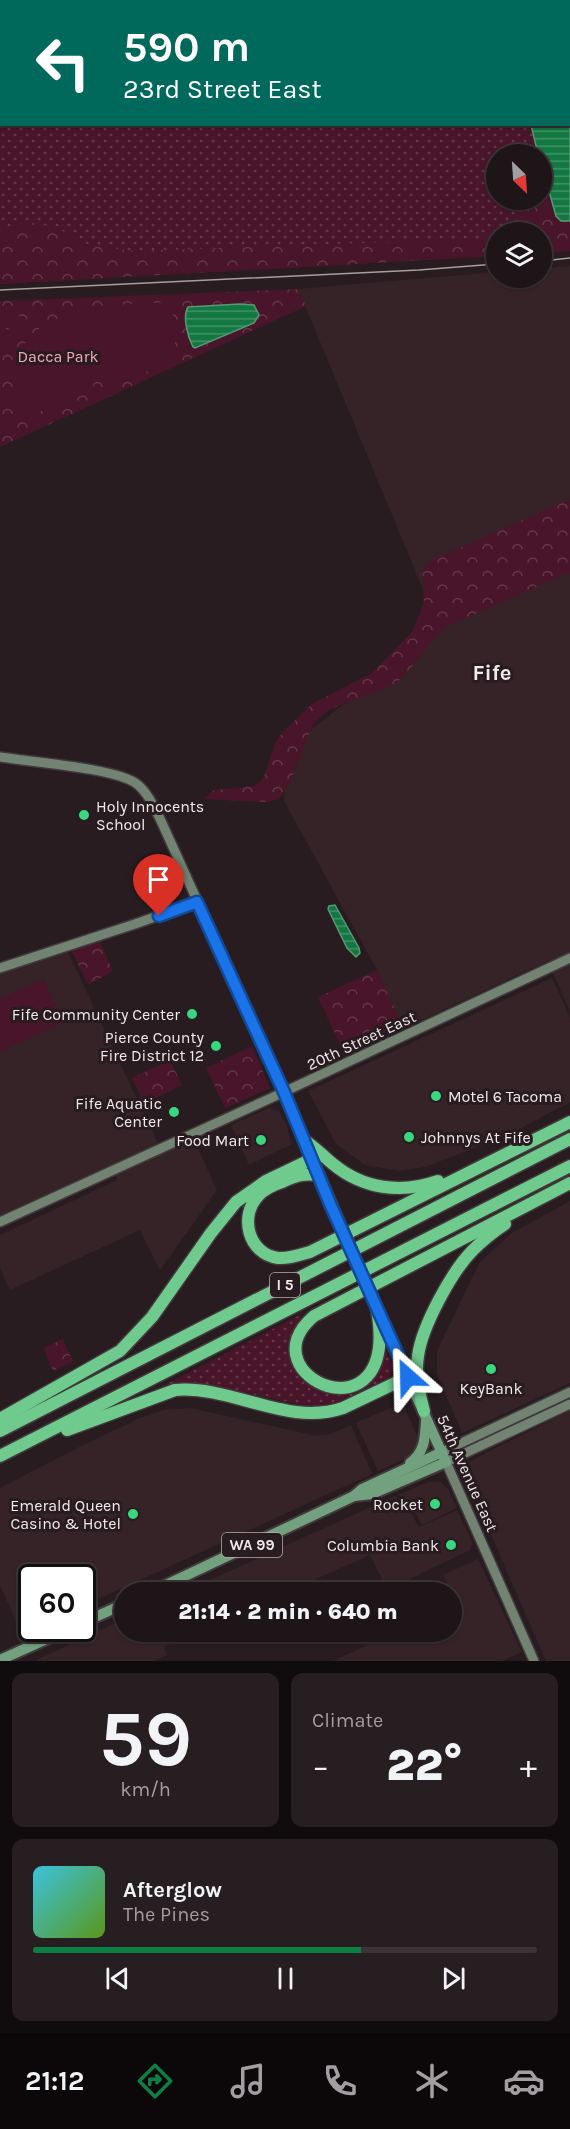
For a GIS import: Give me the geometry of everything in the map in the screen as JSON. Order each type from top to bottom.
[{"type":"highway","points":[[318,1175],[300,1174],[276,1184],[262,1192],[252,1203],[248,1217],[248,1230],[255,1244],[266,1254],[284,1258],[310,1252],[570,1122]]},
{"type":"highway","name":"I 5","points":[[0,1431],[570,1139]]},
{"type":"highway","points":[[304,1140],[315,1146],[344,1172],[364,1182],[387,1188],[419,1187],[484,1165]]},
{"type":"highway","points":[[0,1419],[110,1359],[120,1351],[152,1317],[211,1233],[236,1202],[266,1181],[312,1159]]},
{"type":"highway","name":"I 5","points":[[0,1458],[570,1166]]},
{"type":"highway","points":[[375,1305],[379,1323],[379,1346],[375,1362],[367,1376],[351,1386],[335,1388],[317,1383],[306,1374],[299,1363],[297,1346],[302,1328],[314,1316],[570,1183]]},
{"type":"highway","points":[[425,1414],[417,1374],[420,1348],[425,1330],[456,1271],[472,1250],[490,1234],[508,1222],[570,1190]]},
{"type":"highway","points":[[0,1458],[175,1390],[202,1390],[284,1410],[313,1414],[343,1408],[408,1377]]},
{"type":"main road","name":"54th Avenue East","points":[[0,757],[108,773],[128,779],[143,790],[151,802],[284,1092],[375,1305],[534,1661]]},
{"type":"main road","points":[[0,968],[197,902]]},
{"type":"main road","name":"20th Street East","points":[[0,1222],[570,958]]},
{"type":"main road","points":[[444,1457],[570,1392]]},
{"type":"main road","points":[[444,1457],[570,1404]]},
{"type":"main road","points":[[396,1473],[417,1458],[423,1448],[425,1414]]},
{"type":"main road","name":"WA 99","points":[[172,1582],[354,1496],[362,1489],[396,1473],[444,1457]]},
{"type":"main road","name":"WA 99","points":[[354,1496],[372,1494],[444,1457]]},
{"type":"main road","points":[[96,1617],[114,1609]]},
{"type":"main road","points":[[0,1660],[40,1642]]},
{"type":"shaded area","points":[[531,126],[570,126],[570,221],[561,221],[556,216],[552,202],[552,144],[536,144]]},
{"type":"shaded area","points":[[570,266],[570,1012],[548,961],[404,1028],[377,970],[284,801],[287,748],[440,630],[298,289],[486,273],[486,288],[552,288],[552,267]]},
{"type":"shaded area","points":[[254,305],[259,315],[254,323],[193,347],[186,321],[188,307]]},
{"type":"shaded area","points":[[335,905],[359,948],[360,953],[356,957],[347,948],[328,909],[329,906]]},
{"type":"shaded area","points":[[65,946],[160,1148],[191,1134],[217,1190],[160,1270],[140,1230],[10,1290],[0,1268],[0,1235],[117,1180],[113,1171],[0,1222],[0,968]]},
{"type":"shaded area","points":[[552,978],[570,1017],[570,1102],[506,1136],[425,1167],[399,1171],[365,1165],[336,1144],[308,1091]]},
{"type":"shaded area","points":[[269,1108],[279,1111],[292,1144],[249,1165],[231,1125]]},
{"type":"shaded area","points":[[570,1201],[570,1383],[462,1433],[437,1374],[437,1351],[479,1263],[512,1233]]},
{"type":"shaded area","points":[[399,1404],[404,1406],[420,1443],[415,1454],[378,1471],[356,1423]]},
{"type":"shaded area","points":[[190,1408],[313,1435],[331,1434],[351,1425],[372,1474],[136,1582],[114,1582],[114,1592],[96,1600],[96,1564],[18,1564],[18,1625],[0,1586],[0,1488],[81,1446],[140,1418],[163,1410]]},
{"type":"shaded area","points":[[570,1410],[570,1661],[546,1661],[464,1473],[464,1468],[467,1463]]},
{"type":"shaded area","points":[[428,1482],[441,1482],[448,1489],[457,1508],[422,1525],[409,1501],[398,1495]]},
{"type":"shaded area","points":[[395,1496],[405,1503],[419,1527],[457,1510],[473,1543],[470,1550],[404,1582],[383,1582],[370,1555],[309,1582],[205,1582]]},
{"type":"shaded area","points":[[478,1559],[522,1652],[502,1661],[333,1661],[374,1642],[462,1642],[462,1582],[446,1582],[443,1575]]},
{"type":"shaded area","points":[[114,1624],[114,1642],[175,1642],[164,1647],[167,1655],[154,1661],[37,1661],[75,1642],[96,1642],[96,1632]]},
{"type":"green space","points":[[0,126],[569,126],[570,251],[552,252],[552,222],[486,222],[486,257],[0,284]]},
{"type":"green space","points":[[552,203],[556,216],[561,221],[570,221],[570,251],[552,252],[552,222],[508,222],[520,210],[552,210]]},
{"type":"green space","points":[[30,222],[59,229],[89,245],[135,251],[486,237],[486,257],[0,284],[0,228]]},
{"type":"green space","name":"Dacca Park","points":[[298,289],[306,306],[0,447],[0,301]]},
{"type":"green space","points":[[172,302],[176,360],[108,386],[102,384],[93,362],[86,366],[93,386],[90,392],[20,419],[13,393],[15,366],[26,342],[35,332],[49,322],[76,311],[76,307]]},
{"type":"green space","points":[[5,314],[7,342],[0,342],[0,315]]},
{"type":"green space","points":[[21,316],[22,339],[9,340],[8,317]]},
{"type":"green space","points":[[570,499],[570,572],[444,628],[395,684],[330,709],[313,724],[288,787],[279,799],[267,802],[204,799],[214,790],[255,786],[263,779],[276,741],[285,730],[312,704],[372,673],[412,632],[424,603],[422,570],[432,560]]},
{"type":"green space","points":[[99,940],[113,971],[88,985],[70,947]]},
{"type":"green space","points":[[377,970],[404,1028],[345,1055],[318,997]]},
{"type":"green space","points":[[44,979],[64,1022],[0,1052],[0,999]]},
{"type":"green space","points":[[252,1046],[270,1088],[225,1108],[206,1068]]},
{"type":"green space","points":[[170,1060],[182,1085],[144,1104],[132,1078]]},
{"type":"green space","points":[[300,1315],[303,1320],[294,1334],[302,1377],[320,1390],[342,1394],[364,1385],[377,1373],[384,1349],[392,1365],[390,1377],[387,1381],[333,1404],[315,1408],[209,1385],[186,1384],[155,1390]]},
{"type":"green space","points":[[63,1339],[73,1362],[53,1371],[44,1348]]},
{"type":"railway","points":[[552,260],[570,258]]},
{"type":"railway","points":[[0,290],[486,265]]},
{"type":"place","name":"Holy Innocents School","points":[[84,815]]},
{"type":"place","name":"Fife Community Center","points":[[192,1014]]},
{"type":"place","name":"Pierce County Fire District 12","points":[[216,1046]]},
{"type":"place","name":"Motel 6 Tacoma","points":[[436,1096]]},
{"type":"place","name":"Fife Aquatic Center","points":[[174,1112]]},
{"type":"place","name":"Johnnys At Fife","points":[[409,1137]]},
{"type":"place","name":"Food Mart","points":[[261,1140]]},
{"type":"place","name":"KeyBank","points":[[491,1369]]},
{"type":"place","name":"Rocket","points":[[435,1504]]},
{"type":"place","name":"Emerald Queen Casino & Hotel","points":[[133,1514]]},
{"type":"place","name":"Columbia Bank","points":[[451,1545]]},
{"type":"district","name":"Fife","points":[[492,672]]},
{"type":"route","points":[[159,916],[197,902],[284,1092],[331,1206],[408,1377]]}]
